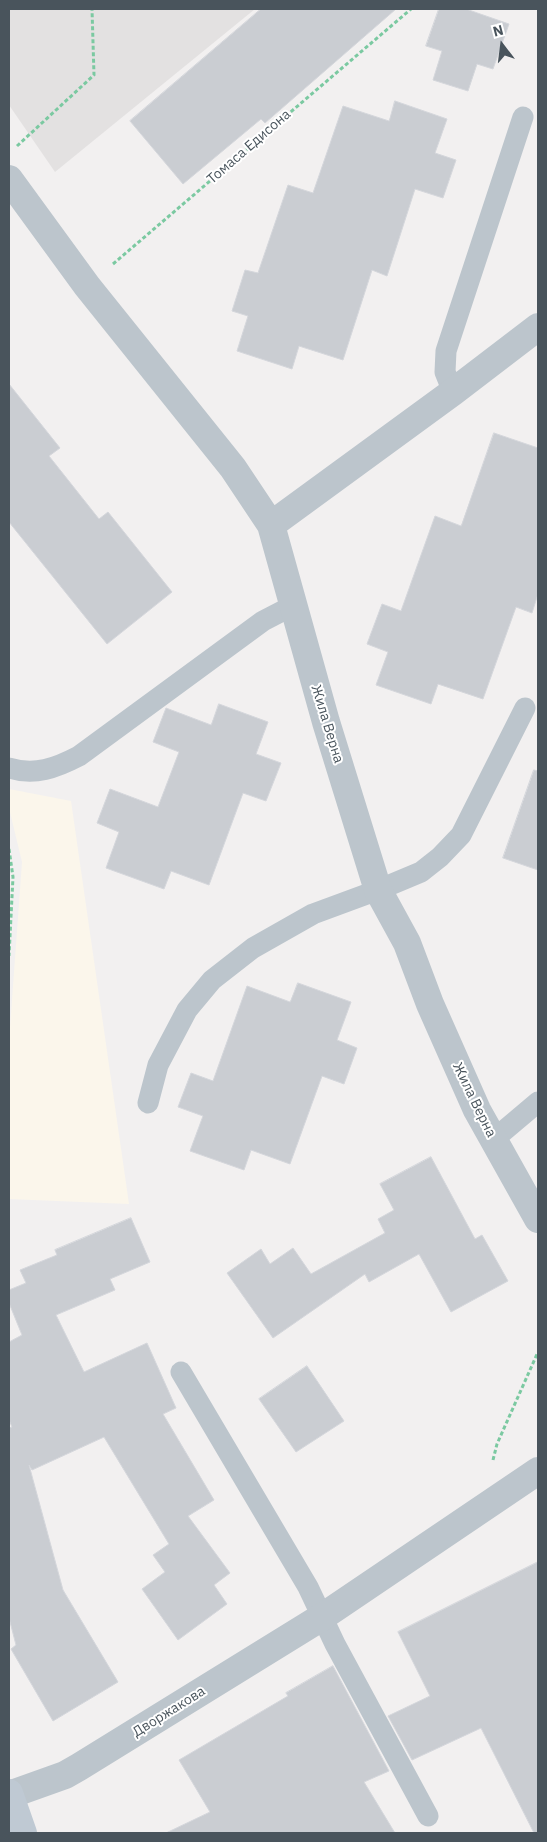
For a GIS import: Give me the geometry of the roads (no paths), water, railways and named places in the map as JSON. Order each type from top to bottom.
[{"type":"main road","points":[[9,1794],[23,1833]]},
{"type":"street","points":[[9,179],[88,286],[233,468],[271,525],[453,392],[538,327]]},
{"type":"street","name":"Жила Верна","points":[[271,525],[292,606],[378,890],[407,943],[460,1075],[493,1140],[538,1219]]},
{"type":"street","name":"Дворжакова","points":[[9,1794],[65,1775],[322,1617],[538,1471]]},
{"type":"lane","points":[[453,392],[444,372],[446,351],[523,117]]},
{"type":"lane","points":[[9,768],[23,772],[54,769],[79,756],[263,621],[292,606]]},
{"type":"lane","points":[[148,1103],[158,1065],[187,1010],[212,980],[253,948],[313,914],[421,872],[440,857],[461,835],[525,708]]},
{"type":"lane","points":[[493,1140],[538,1102]]},
{"type":"lane","points":[[181,1372],[308,1587],[322,1617],[428,1816]]}]
